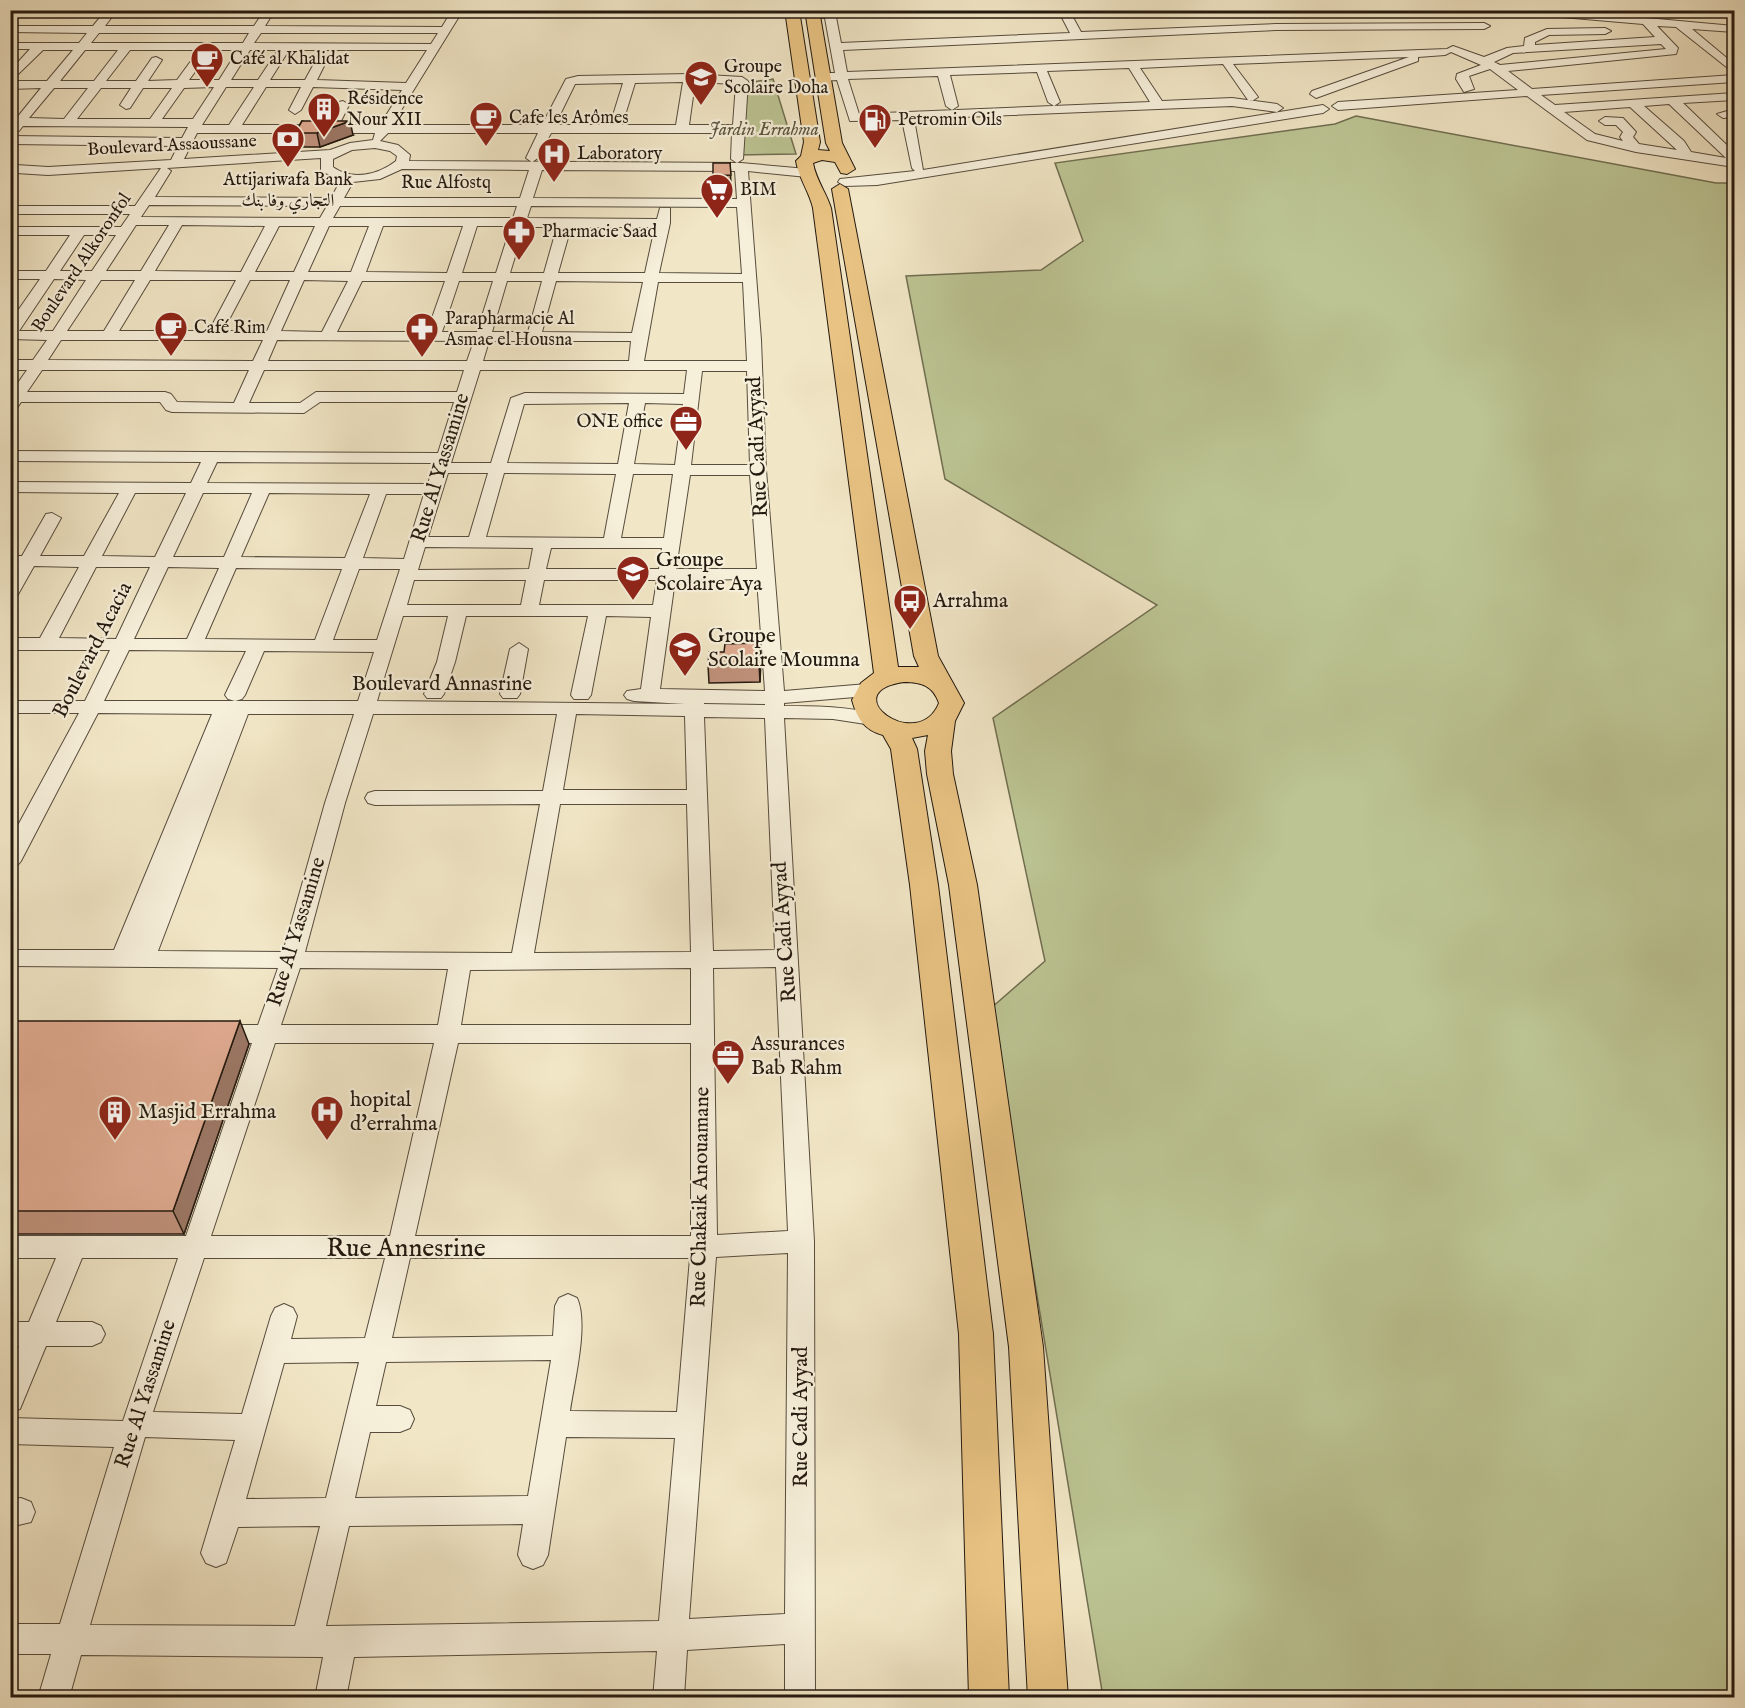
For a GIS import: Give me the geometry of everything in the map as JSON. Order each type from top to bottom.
[{"type":"main road","points":[[792,10],[812,142],[809,170],[820,198],[826,238],[877,684],[864,705],[882,724],[898,735],[904,749],[924,885],[976,1334],[989,1698]]},
{"type":"main road","points":[[813,13],[822,80],[834,143],[843,174],[926,656],[937,681],[951,697],[950,711],[944,719],[938,750],[940,774],[963,885],[1026,1347],[1048,1698]]},
{"type":"main road","points":[[809,170],[827,155],[843,174]]},
{"type":"main road","points":[[809,170],[826,192],[843,174]]},
{"type":"main road","points":[[877,684],[912,674],[937,681]]},
{"type":"main road","points":[[882,724],[921,729],[944,719]]},
{"type":"street","points":[[10,13],[51,13],[61,10]]},
{"type":"street","points":[[14,127],[84,46],[111,10]]},
{"type":"street","points":[[160,10],[269,12]]},
{"type":"street","points":[[308,10],[309,14],[457,12]]},
{"type":"street","points":[[813,13],[899,10]]},
{"type":"street","points":[[1063,10],[1077,35]]},
{"type":"street","points":[[1703,10],[1734,14]]},
{"type":"street","points":[[843,174],[877,181],[1323,108],[1445,50],[1503,19],[1528,11],[1606,14],[1646,21],[1734,29]]},
{"type":"street","name":"Boulevard Alkoronfol","points":[[13,401],[188,142],[195,126],[269,12]]},
{"type":"street","points":[[375,144],[408,87],[457,12]]},
{"type":"street","points":[[829,12],[854,118],[1232,102],[1277,108]]},
{"type":"street","points":[[334,46],[359,14]]},
{"type":"street","points":[[944,75],[1050,53],[1077,35],[1273,23],[1347,25],[1503,19]]},
{"type":"street","points":[[843,174],[875,174],[918,168],[1277,108],[1445,50],[1503,19]]},
{"type":"street","points":[[1468,89],[1462,80],[1463,74],[1491,65],[1668,54],[1673,50],[1646,21]]},
{"type":"street","points":[[1679,24],[1734,70]]},
{"type":"street","points":[[1347,25],[1372,55]]},
{"type":"street","points":[[10,29],[444,30]]},
{"type":"street","points":[[1491,65],[1502,52],[1661,37]]},
{"type":"street","points":[[10,46],[334,46],[372,51],[433,47]]},
{"type":"street","points":[[10,78],[40,46]]},
{"type":"street","points":[[68,122],[127,46]]},
{"type":"street","points":[[153,123],[208,46]]},
{"type":"street","points":[[233,129],[286,46]]},
{"type":"street","points":[[836,47],[1050,53],[1133,67],[1191,57],[1372,55],[1445,50],[1491,65],[1591,137],[1636,148],[1734,163]]},
{"type":"street","points":[[822,80],[1228,65],[1445,50]]},
{"type":"street","points":[[126,105],[156,60]]},
{"type":"street","points":[[295,110],[320,62]]},
{"type":"street","points":[[1228,65],[1252,97]]},
{"type":"street","points":[[1133,67],[1156,102]]},
{"type":"street","points":[[1338,101],[1468,89],[1527,89],[1734,70]]},
{"type":"street","points":[[1042,73],[1054,102]]},
{"type":"street","points":[[944,75],[952,106]]},
{"type":"street","points":[[10,85],[222,86],[307,84],[359,78],[408,87]]},
{"type":"street","points":[[615,129],[630,79],[690,78],[682,129]]},
{"type":"street","name":"Rue Cadi Ayyad","points":[[690,78],[742,81],[739,163],[749,278],[758,470],[795,1084],[801,1241],[800,1698]]},
{"type":"street","points":[[1311,98],[1338,101],[1734,78]]},
{"type":"street","name":"Rue Al Yassamine","points":[[53,1698],[134,1429],[192,1249],[292,960],[335,803],[441,472],[472,365],[502,277],[547,128],[570,82],[630,79]]},
{"type":"street","points":[[1553,109],[1734,96]]},
{"type":"street","points":[[1311,98],[1323,108]]},
{"type":"street","points":[[1673,101],[1732,152]]},
{"type":"street","points":[[1634,104],[1680,144],[1687,156]]},
{"type":"street","points":[[331,128],[343,105]]},
{"type":"street","points":[[908,116],[918,168]]},
{"type":"street","points":[[1605,121],[1619,121],[1630,132],[1626,137],[1636,148]]},
{"type":"street","points":[[14,127],[68,122],[153,123],[233,129],[739,129]]},
{"type":"street","points":[[97,140],[110,123]]},
{"type":"street","points":[[10,140],[188,142]]},
{"type":"street","points":[[402,160],[394,148],[375,144],[351,147],[328,160],[332,173],[349,177],[380,175],[402,160],[739,163],[809,170]]},
{"type":"street","name":"Boulevard Assaoussane","points":[[12,174],[43,177],[328,160]]},
{"type":"street","points":[[240,406],[324,222],[349,177]]},
{"type":"street","points":[[226,221],[237,201]]},
{"type":"street","name":"Rue Alfostq","points":[[137,216],[237,201],[432,201],[522,212],[667,203],[743,203]]},
{"type":"street","points":[[424,220],[432,201]]},
{"type":"street","points":[[636,367],[639,337],[667,203]]},
{"type":"street","points":[[10,210],[47,210],[178,221],[274,222],[472,221],[522,212],[565,223],[663,223]]},
{"type":"street","points":[[31,231],[47,210]]},
{"type":"street","points":[[10,231],[80,231],[137,216]]},
{"type":"street","points":[[109,335],[147,276],[178,221]]},
{"type":"street","points":[[328,335],[357,276],[378,221]]},
{"type":"street","points":[[433,336],[472,221]]},
{"type":"street","points":[[214,335],[274,222]]},
{"type":"street","points":[[534,336],[553,277],[565,223]]},
{"type":"street","points":[[10,334],[80,231]]},
{"type":"street","points":[[10,275],[749,278]]},
{"type":"street","points":[[10,334],[639,337]]},
{"type":"street","points":[[143,365],[161,335]]},
{"type":"street","points":[[368,365],[379,336]]},
{"type":"street","points":[[10,365],[472,365],[580,382],[638,398],[692,399]]},
{"type":"street","points":[[476,542],[517,401],[636,367],[754,366]]},
{"type":"street","points":[[650,695],[665,576],[683,471],[695,367]]},
{"type":"street","points":[[13,401],[165,397],[172,407],[304,408],[316,397],[463,397]]},
{"type":"street","points":[[612,542],[638,398]]},
{"type":"street","points":[[10,456],[332,458],[441,472],[498,469],[758,470]]},
{"type":"street","points":[[72,488],[89,457]]},
{"type":"street","name":"Boulevard Acacia","points":[[10,861],[94,701],[199,488],[211,458]]},
{"type":"street","points":[[321,488],[332,458]]},
{"type":"street","points":[[12,489],[380,488],[441,472]]},
{"type":"street","points":[[194,646],[263,488]]},
{"type":"street","points":[[322,646],[380,488]]},
{"type":"street","points":[[46,645],[129,489]]},
{"type":"street","points":[[10,594],[52,518]]},
{"type":"street","points":[[419,542],[670,543]]},
{"type":"street","points":[[529,610],[543,542]]},
{"type":"street","points":[[10,561],[351,564],[410,570],[536,576],[765,574]]},
{"type":"street","points":[[397,610],[660,611]]},
{"type":"street","points":[[434,694],[446,662],[458,610]]},
{"type":"street","points":[[521,962],[552,797],[598,611]]},
{"type":"street","points":[[10,644],[386,646]]},
{"type":"street","points":[[133,958],[258,645]]},
{"type":"street","points":[[510,694],[519,649]]},
{"type":"street","name":"Boulevard Annasrine","points":[[773,705],[877,684]]},
{"type":"street","name":"Boulevard Annasrine","points":[[10,694],[94,701],[233,704],[368,701],[575,701],[773,705],[833,713],[882,724]]},
{"type":"street","name":"Boulevard Annasrine","points":[[368,701],[434,694],[510,694],[575,701],[650,695],[695,703]]},
{"type":"street","name":"Boulevard Annasrine","points":[[10,707],[94,701]]},
{"type":"street","name":"Rue Chakaik Anouamane","points":[[668,1698],[704,1247],[702,960],[695,703]]},
{"type":"street","points":[[375,798],[698,797]]},
{"type":"street","points":[[10,958],[460,962],[786,958]]},
{"type":"street","points":[[307,1641],[339,1513],[448,1034],[460,962]]},
{"type":"street","points":[[195,1034],[703,1034]]},
{"type":"street","name":"Rue Annesrine","points":[[10,1247],[192,1249],[704,1247],[801,1241]]},
{"type":"street","points":[[10,1400],[74,1247]]},
{"type":"street","points":[[532,1555],[566,1348],[568,1306]]},
{"type":"street","points":[[216,1553],[284,1316]]},
{"type":"street","points":[[10,1334],[92,1334]]},
{"type":"street","points":[[274,1351],[375,1348],[566,1348]]},
{"type":"street","points":[[360,1419],[400,1419]]},
{"type":"street","points":[[554,1424],[690,1425]]},
{"type":"street","points":[[10,1431],[252,1427]]},
{"type":"street","points":[[228,1513],[541,1510]]},
{"type":"street","points":[[10,1639],[307,1641],[671,1638],[801,1628]]},
{"type":"street","points":[[330,1698],[342,1640]]},
{"type":"green space","name":"Jardin Errahma","points":[[773,79],[796,154],[739,155],[745,83]]},
{"type":"green space","points":[[1356,116],[1716,183],[1734,183],[1734,1697],[1103,1697],[990,1009],[1045,961],[993,718],[1157,605],[945,479],[906,276],[1041,270],[1083,241],[1055,163],[1335,124]]},
{"type":"building","points":[[302,121],[350,121],[317,133],[295,133]]},
{"type":"building","points":[[713,163],[730,163],[731,175],[713,176]]},
{"type":"building","points":[[760,643],[759,664],[708,665],[709,652],[724,652],[725,644]]},
{"type":"building","name":"Masjid Errahma","points":[[10,1021],[240,1021],[173,1211],[10,1211]]},
{"type":"place","name":"Café al Khalidat","points":[[207,88]]},
{"type":"place","name":"Groupe Scolaire Doha","points":[[701,106]]},
{"type":"place","name":"Résidence Nour XII","points":[[324,138]]},
{"type":"place","name":"Cafe les Arômes","points":[[486,147]]},
{"type":"place","name":"Petromin Oils","points":[[875,149]]},
{"type":"place","name":"Attijariwafa Bank التجاري وفا بنك","points":[[288,168]]},
{"type":"place","name":"Laboratory","points":[[554,183]]},
{"type":"place","name":"BIM","points":[[717,219]]},
{"type":"place","name":"Pharmacie Saad","points":[[519,261]]},
{"type":"place","name":"Café Rim","points":[[171,357]]},
{"type":"place","name":"Parapharmacie Al Asmae el Housna","points":[[422,358]]},
{"type":"place","name":"ONE office","points":[[686,451]]},
{"type":"place","name":"Groupe Scolaire Aya","points":[[633,601]]},
{"type":"place","name":"Arrahma","points":[[910,630]]},
{"type":"place","name":"Groupe Scolaire Moumna","points":[[685,677]]},
{"type":"place","name":"Assurances Bab Rahm","points":[[728,1085]]},
{"type":"place","name":"Masjid Errahma","points":[[115,1141]]},
{"type":"place","name":"hopital d'errahma","points":[[327,1141]]}]
